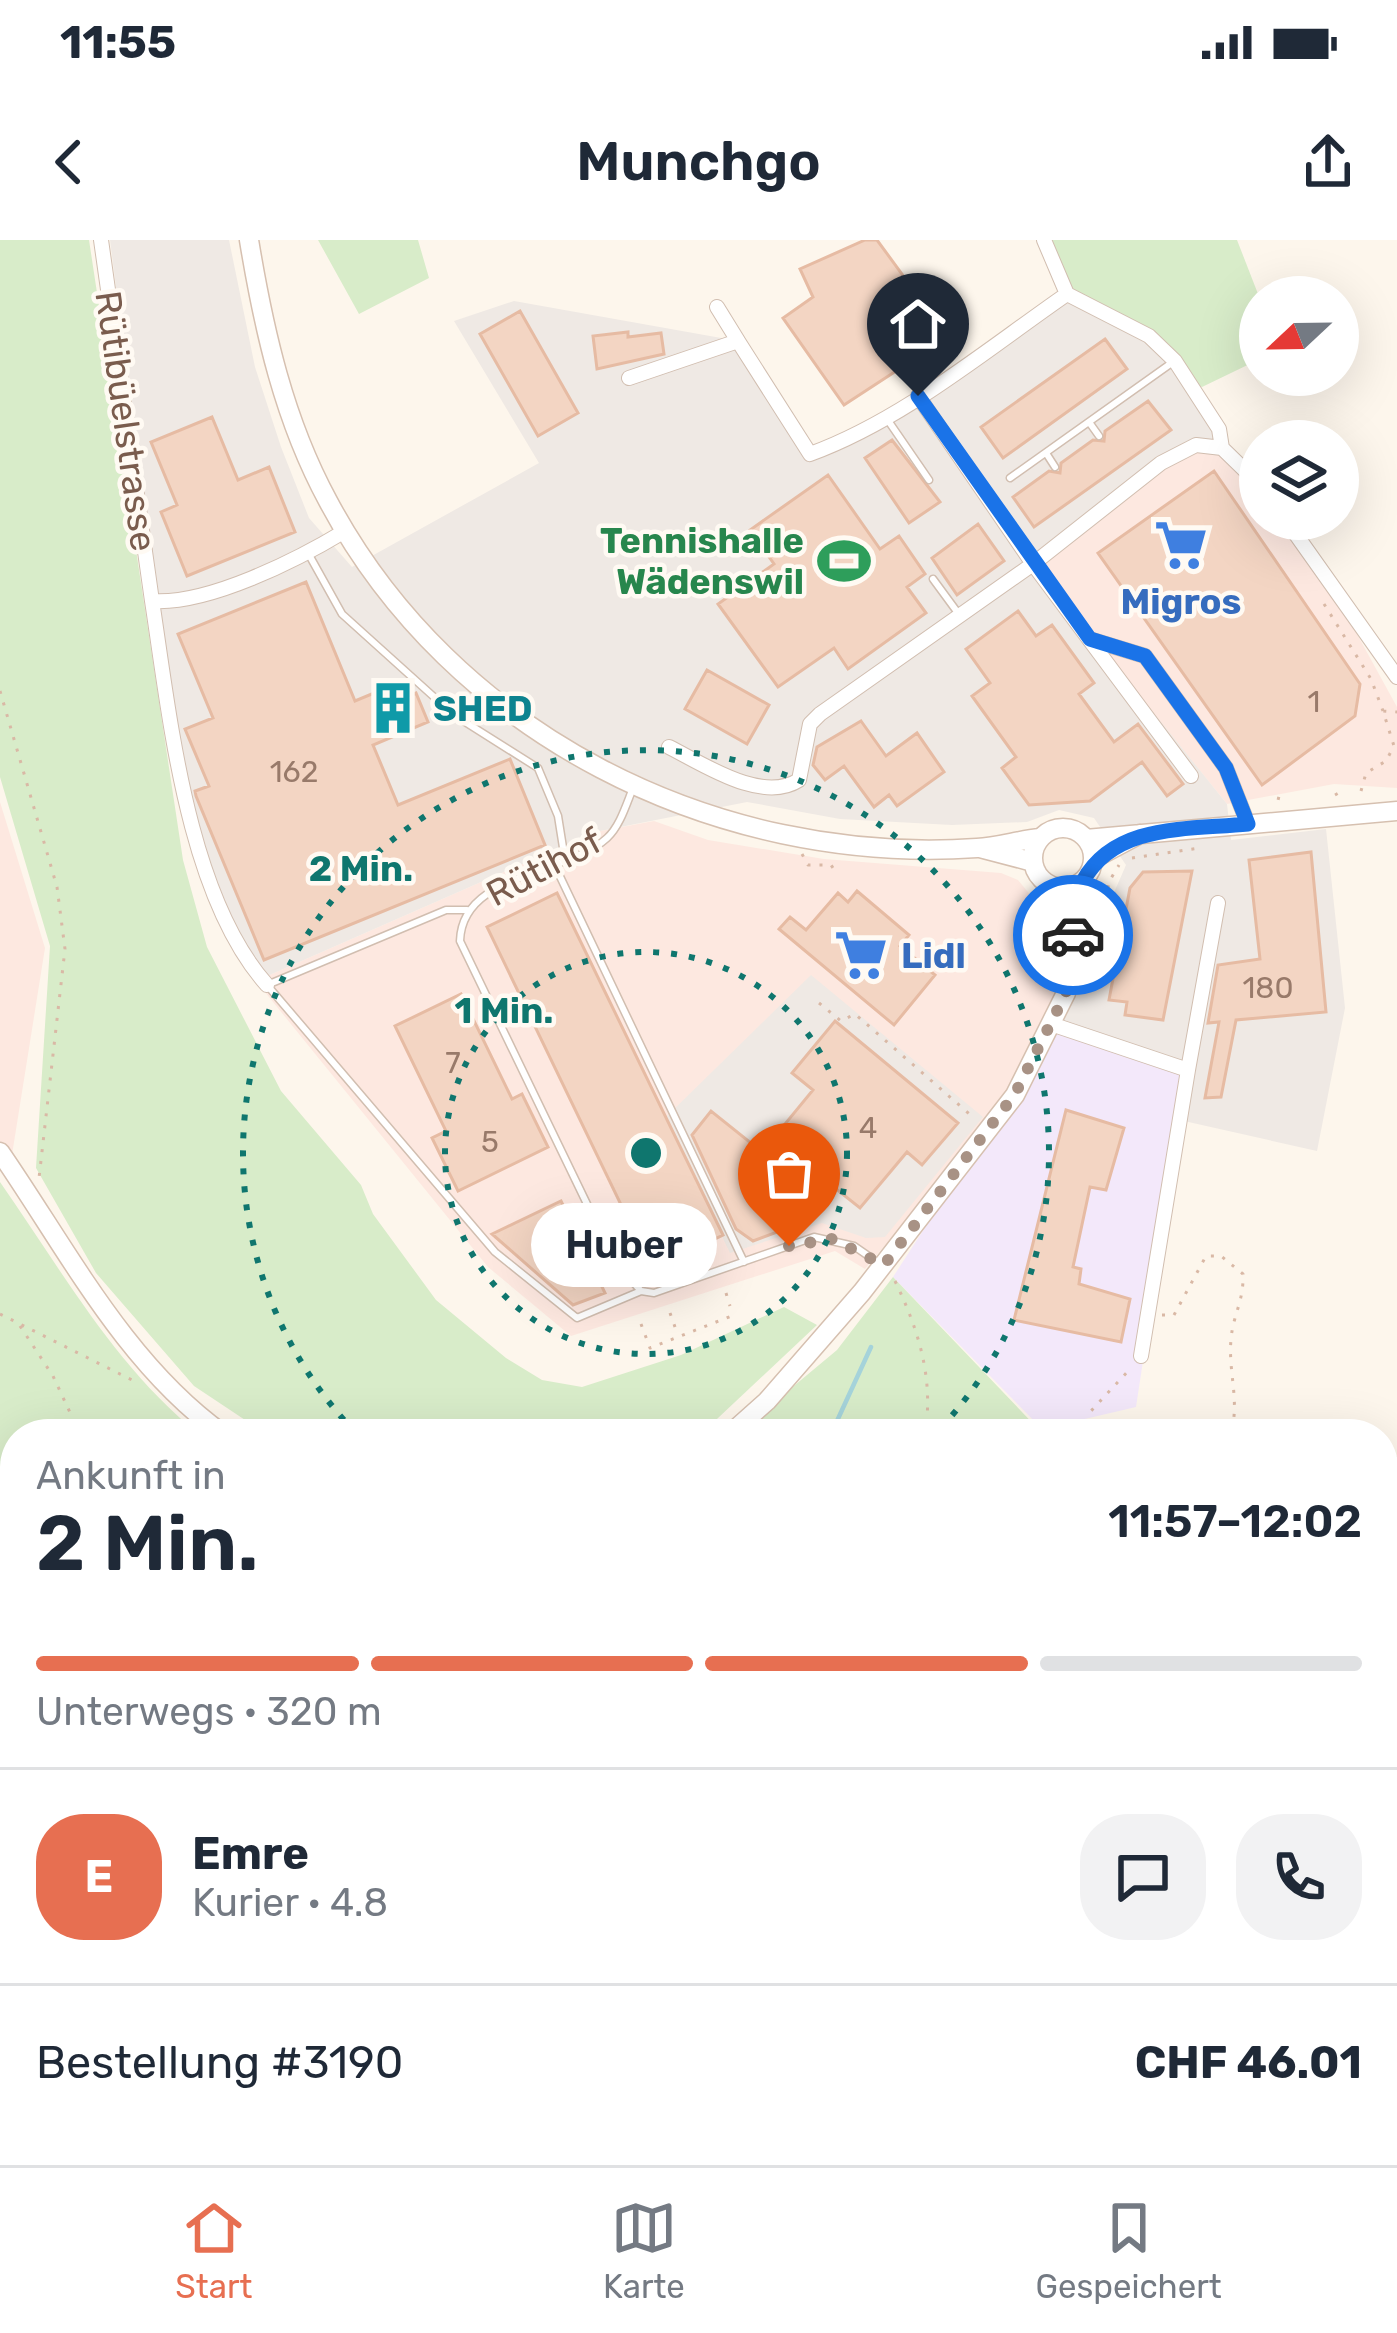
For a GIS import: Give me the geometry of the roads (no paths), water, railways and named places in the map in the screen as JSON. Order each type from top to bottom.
[{"type":"main road","points":[[249,240],[282,394],[317,479],[345,531],[421,635],[480,692],[559,747],[633,787],[703,814],[876,846],[980,848],[1040,838],[1066,828],[1086,839],[1397,811]]},
{"type":"main road","points":[[747,1419],[884,1265],[1015,1094],[1054,1025],[1066,993],[1080,883],[1093,859],[1140,834]]},
{"type":"main road","points":[[1040,838],[1033,862],[1042,880],[1054,887],[1080,883]]},
{"type":"main road","points":[[1086,839],[1093,859]]},
{"type":"main road","points":[[980,848],[1033,862]]},
{"type":"main road","points":[[1054,887],[1072,936]]},
{"type":"main road","points":[[0,1152],[115,1324],[164,1384],[205,1419]]},
{"type":"street","name":"Rütibüelstrasse","points":[[101,240],[152,601],[189,816],[244,960],[267,986]]},
{"type":"street","points":[[1044,240],[1067,294],[1150,336],[1175,361],[1219,429],[1222,448],[1239,465]]},
{"type":"street","points":[[717,307],[810,454],[918,396],[1067,294]]},
{"type":"street","points":[[628,378],[737,341]]},
{"type":"street","points":[[918,396],[1034,564],[1191,776]]},
{"type":"street","points":[[668,747],[746,782],[788,787],[799,780],[810,724],[1034,564],[1178,452],[1196,445],[1222,448]]},
{"type":"street","name":"Rütibüelstrasse","points":[[152,601],[190,599],[308,553],[345,531]]},
{"type":"street","points":[[1300,540],[1397,676]]},
{"type":"street","points":[[1090,639],[1145,656],[1226,768],[1248,824]]},
{"type":"street","points":[[1142,1356],[1218,903]]},
{"type":"street","points":[[1054,1025],[1188,1070]]},
{"type":"lane","points":[[1010,478],[1175,361]]},
{"type":"lane","points":[[885,416],[929,480]]},
{"type":"lane","points":[[1089,422],[1099,436]]},
{"type":"lane","points":[[1046,453],[1055,467]]},
{"type":"lane","points":[[308,553],[343,614],[454,715],[538,768],[558,816],[565,861]]},
{"type":"lane","points":[[932,579],[960,616]]},
{"type":"lane","name":"Rütihof","points":[[633,787],[606,839],[483,896],[469,910],[460,940],[615,1262],[641,1291]]},
{"type":"lane","points":[[555,866],[743,1262]]},
{"type":"lane","points":[[469,910],[446,910],[267,986],[495,1252],[557,1306],[577,1318],[641,1291],[654,1293],[814,1238],[854,1246],[884,1265]]},
{"type":"waterway","points":[[838,1419],[871,1347]]},
{"type":"place","name":"Migros","points":[[1181,545]]},
{"type":"place","name":"Tennishalle Wädenswil","points":[[844,561]]},
{"type":"place","name":"SHED","points":[[393,708]]},
{"type":"place","name":"Lidl","points":[[861,955]]},
{"type":"place","name":"Huber","points":[[789,1246]]}]
